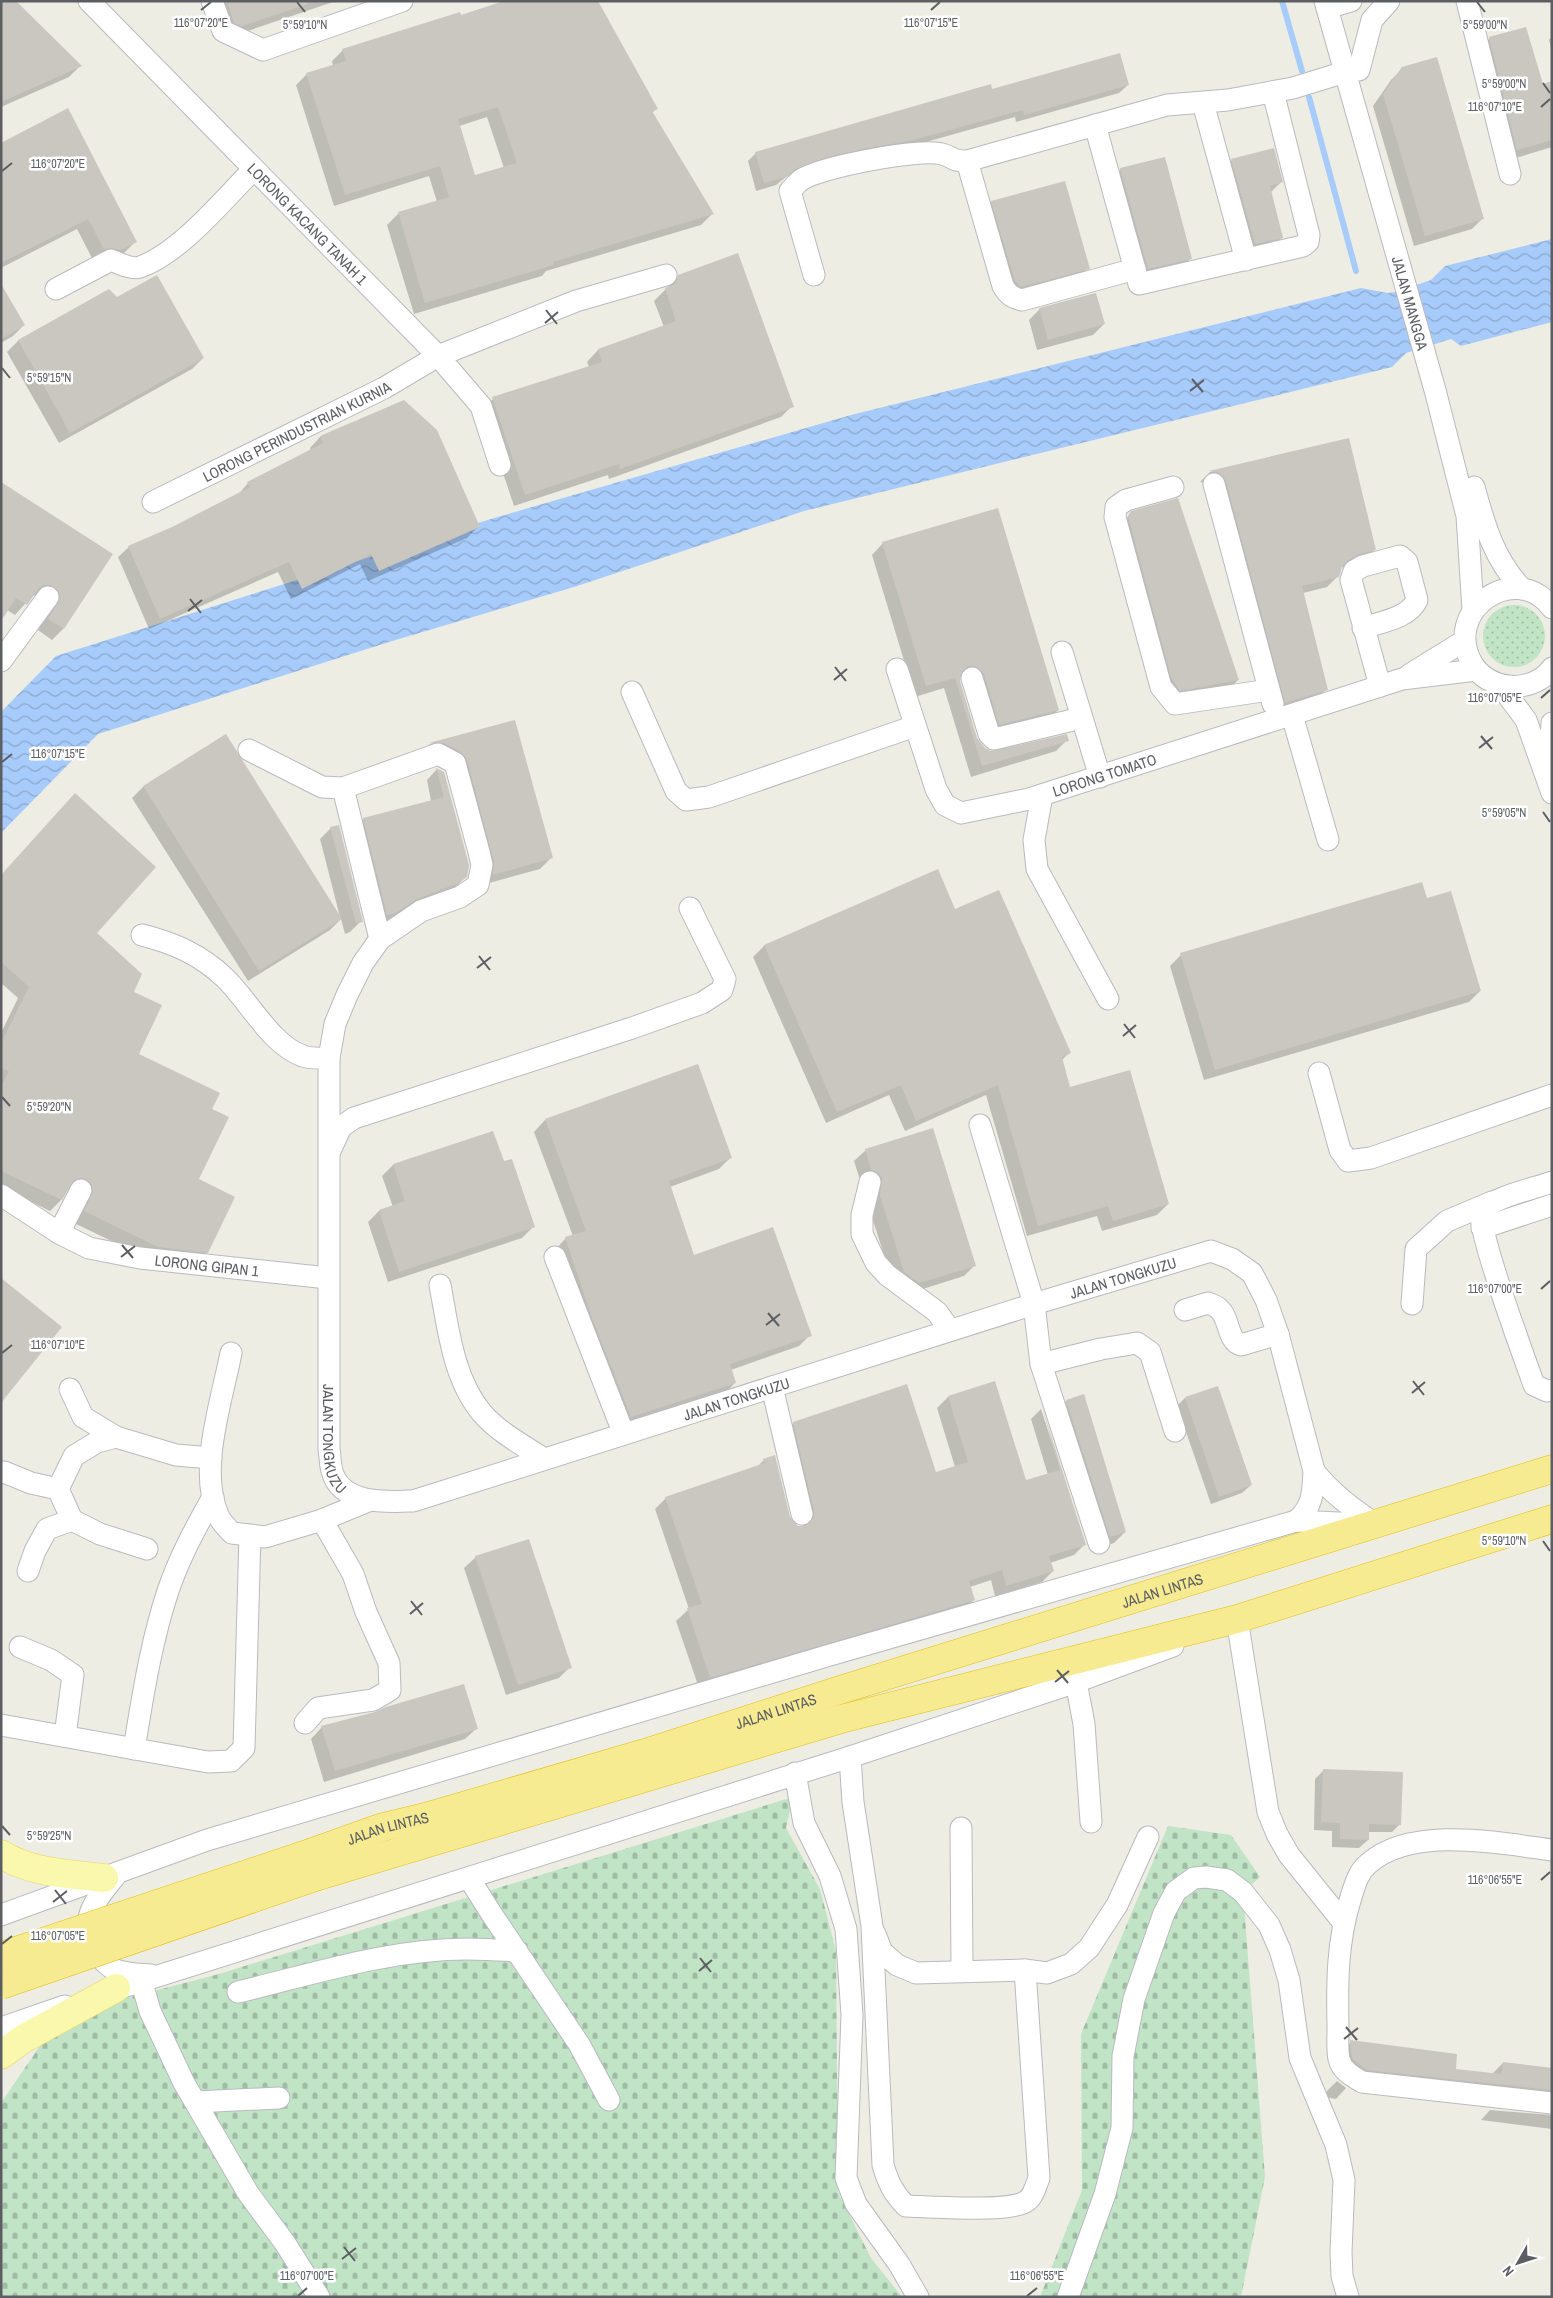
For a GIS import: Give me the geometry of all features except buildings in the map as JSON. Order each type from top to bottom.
[{"type":"highway","name":"JALAN LINTAS","points":[[1,1985],[315,1864],[383,1827],[429,1816],[645,1753],[1552,1469]]},
{"type":"highway","name":"JALAN LINTAS","points":[[1,1956],[315,1864],[841,1719],[1238,1618],[1552,1519]]},
{"type":"main road","points":[[1,1854],[15,1863],[54,1872],[111,1876]]},
{"type":"main road","points":[[1,2055],[23,2039],[138,1982]]},
{"type":"street","name":"LORONG KACANG TANAH 1","points":[[89,1],[253,170],[438,356],[481,406],[500,465]]},
{"type":"street","points":[[212,1],[223,31],[263,50],[402,1]]},
{"type":"street","points":[[814,275],[790,191],[802,179],[862,160],[917,154],[942,154],[954,161],[967,161],[1167,105],[1186,102],[1203,103],[1273,92],[1352,71],[1372,20],[1389,1]]},
{"type":"street","points":[[1467,1],[1510,174]]},
{"type":"street","name":"JALAN MANGGA","points":[[1337,3],[1352,71],[1440,388],[1483,521],[1497,556],[1508,574],[1522,590]]},
{"type":"street","points":[[1095,125],[1139,284],[1303,246],[1308,242],[1309,235],[1273,92]]},
{"type":"street","points":[[1203,103],[1246,260]]},
{"type":"street","points":[[967,161],[1003,286],[1007,293],[1022,300],[1135,269]]},
{"type":"street","points":[[56,289],[111,260],[123,265],[139,268],[170,250],[253,170]]},
{"type":"street","name":"LORONG PERINDUSTRIAN KURNIA","points":[[153,502],[384,388],[438,356],[576,301],[666,275]]},
{"type":"street","name":"JALAN MANGGA","points":[[1440,388],[1467,516],[1473,610]]},
{"type":"street","points":[[1214,484],[1269,690],[1284,717],[1328,840]]},
{"type":"street","points":[[1173,487],[1126,500],[1116,507],[1115,517],[1160,687],[1175,704],[1269,690]]},
{"type":"street","name":"JALAN MANGGA","points":[[1464,641],[1466,625],[1473,610],[1483,599],[1495,592],[1508,589],[1522,590],[1536,594],[1551,605]]},
{"type":"street","points":[[1,661],[48,596]]},
{"type":"street","points":[[1363,628],[1380,686]]},
{"type":"street","points":[[1464,641],[1468,657],[1476,670],[1487,679],[1500,685],[1514,687],[1527,685],[1539,680],[1552,668]]},
{"type":"street","name":"LORONG TOMATO","points":[[1402,679],[1464,641]]},
{"type":"street","points":[[1062,652],[1100,777]]},
{"type":"street","name":"LORONG TOMATO","points":[[897,669],[936,789],[945,805],[962,813],[1042,795],[1402,679],[1476,670]]},
{"type":"street","points":[[972,678],[989,734],[994,739],[1081,718]]},
{"type":"street","points":[[1500,685],[1526,720],[1552,793]]},
{"type":"street","points":[[632,692],[676,791],[686,800],[709,797],[916,726]]},
{"type":"street","points":[[1552,723],[1550,756],[1552,776]]},
{"type":"street","points":[[249,750],[322,787],[343,788],[438,754],[455,763],[482,865],[478,885],[460,897],[421,911],[380,939],[343,788]]},
{"type":"street","points":[[1042,795],[1034,840],[1037,868],[1108,999]]},
{"type":"street","points":[[329,1153],[341,1127],[354,1118],[632,1028],[702,1003],[722,990],[725,979],[690,908]]},
{"type":"street","points":[[142,935],[171,943],[198,955],[234,987],[263,1023],[286,1047],[303,1056],[329,1058]]},
{"type":"street","name":"JALAN TONGKUZU","points":[[380,939],[363,963],[347,995],[335,1024],[329,1058],[329,1448],[332,1472],[341,1487],[368,1501],[413,1501],[623,1432],[1211,1251],[1232,1259],[1252,1273],[1266,1300],[1278,1334],[1314,1471],[1310,1505],[1304,1515],[1296,1521]]},
{"type":"street","points":[[1319,1073],[1340,1150],[1348,1161],[1371,1158],[1552,1095]]},
{"type":"street","points":[[980,1125],[1034,1304],[1041,1364],[1099,1543]]},
{"type":"street","points":[[870,1182],[862,1215],[862,1234],[876,1263],[887,1275],[937,1312],[950,1330]]},
{"type":"street","points":[[1412,1304],[1416,1249],[1447,1221],[1495,1201],[1552,1182]]},
{"type":"street","points":[[59,1233],[81,1190]]},
{"type":"street","name":"LORONG GIPAN 1","points":[[1,1195],[59,1233],[89,1248],[120,1256],[328,1278]]},
{"type":"street","points":[[1495,1201],[1482,1210],[1480,1216],[1482,1228],[1534,1385],[1547,1391],[1552,1390]]},
{"type":"street","points":[[1482,1228],[1552,1204]]},
{"type":"street","points":[[554,1257],[623,1432]]},
{"type":"street","points":[[440,1286],[452,1352],[468,1392],[482,1413],[506,1434],[544,1459]]},
{"type":"street","points":[[1185,1310],[1208,1303],[1219,1309],[1226,1319],[1234,1340],[1241,1345],[1278,1334]]},
{"type":"street","points":[[1041,1364],[1100,1349],[1137,1343],[1150,1352],[1175,1431]]},
{"type":"street","points":[[231,1353],[210,1458],[213,1497],[218,1516],[232,1533],[265,1537],[322,1520],[368,1501]]},
{"type":"street","points":[[772,1387],[802,1514]]},
{"type":"street","points":[[70,1388],[83,1417],[116,1437],[176,1455],[210,1458]]},
{"type":"street","points":[[58,1488],[74,1456],[97,1442],[116,1437]]},
{"type":"street","name":"JALAN TONGKUZU","points":[[1314,1471],[1326,1487],[1340,1500],[1375,1524]]},
{"type":"street","points":[[1,1473],[4,1472],[32,1483],[58,1488]]},
{"type":"street","points":[[58,1488],[72,1520],[100,1534],[147,1549]]},
{"type":"street","points":[[134,1749],[148,1663],[168,1590],[189,1540],[213,1497]]},
{"type":"street","points":[[28,1571],[35,1551],[47,1529],[72,1520]]},
{"type":"street","points":[[305,1723],[318,1708],[373,1700],[390,1690],[389,1662],[366,1612],[353,1574],[322,1520]]},
{"type":"street","points":[[1,1915],[208,1840],[830,1655],[1296,1521],[1375,1524]]},
{"type":"street","points":[[1,1724],[208,1762],[231,1761],[244,1748],[250,1535]]},
{"type":"street","points":[[1,2028],[138,1982],[850,1757],[1076,1682],[1166,1649],[1238,1618],[1268,1812],[1277,1834],[1289,1855],[1344,1922]]},
{"type":"street","points":[[20,1647],[51,1660],[73,1675],[65,1736]]},
{"type":"street","points":[[1076,1682],[1084,1724],[1090,1822]]},
{"type":"street","points":[[850,1757],[853,1802],[872,1926],[883,2165],[888,2183],[895,2195],[906,2206],[1005,2208],[1024,2203],[1033,2196],[1039,2178],[1025,1970]]},
{"type":"street","points":[[795,1773],[804,1823],[830,1876],[846,1929],[852,2015],[846,2178],[856,2204],[899,2264],[918,2297]]},
{"type":"street","points":[[961,1828],[962,1971]]},
{"type":"street","points":[[872,1926],[882,1952],[897,1965],[916,1973],[1025,1970],[1047,1973],[1071,1964],[1089,1948],[1117,1905],[1148,1837]]},
{"type":"street","points":[[1552,1850],[1482,1840],[1426,1841],[1401,1846],[1367,1864],[1357,1878],[1344,1922],[1337,1974],[1339,2059],[1347,2074],[1362,2082],[1552,2103]]},
{"type":"street","points":[[111,1876],[89,1914],[89,1933],[92,1945],[103,1961],[114,1970],[138,1982],[150,2011],[195,2102],[248,2193],[285,2243],[319,2297]]},
{"type":"street","points":[[471,1877],[474,1886],[579,2044],[609,2100]]},
{"type":"street","points":[[1068,2297],[1105,2194],[1122,2128],[1123,2056],[1134,1999],[1164,1913],[1176,1891],[1194,1878],[1206,1877],[1227,1880],[1243,1892],[1269,1925],[1280,1950],[1289,1980],[1300,2058],[1336,2145],[1344,2180],[1341,2252],[1342,2276],[1348,2297]]},
{"type":"street","points":[[238,1992],[340,1967],[395,1957],[466,1949],[517,1951]]},
{"type":"street","points":[[195,2102],[279,2098]]},
{"type":"green space","points":[[1508,605],[1520,605],[1536,614],[1543,624],[1545,636],[1543,648],[1536,658],[1520,667],[1508,667],[1497,662],[1488,653],[1483,642],[1483,630],[1488,619],[1497,610]]},
{"type":"green space","points":[[793,1797],[786,1828],[820,1889],[836,1951],[838,2192],[871,2258],[902,2297],[1,2297],[1,2103],[46,2037],[107,2003],[219,1974]]},
{"type":"green space","points":[[1168,1826],[1231,1835],[1260,1877],[1243,1892],[1265,2177],[1241,2297],[1040,2297],[1082,2190],[1081,2034]]},
{"type":"water","points":[[1552,239],[1552,322],[1461,346],[1451,339],[1406,353],[1392,367],[804,511],[574,587],[389,642],[98,734],[1,833],[1,712],[56,656],[494,518],[851,415],[1361,288],[1388,293],[1396,292],[1431,280],[1445,266]]},
{"type":"waterway","points":[[1282,1],[1302,71]]},
{"type":"waterway","points":[[1309,97],[1356,271]]}]
